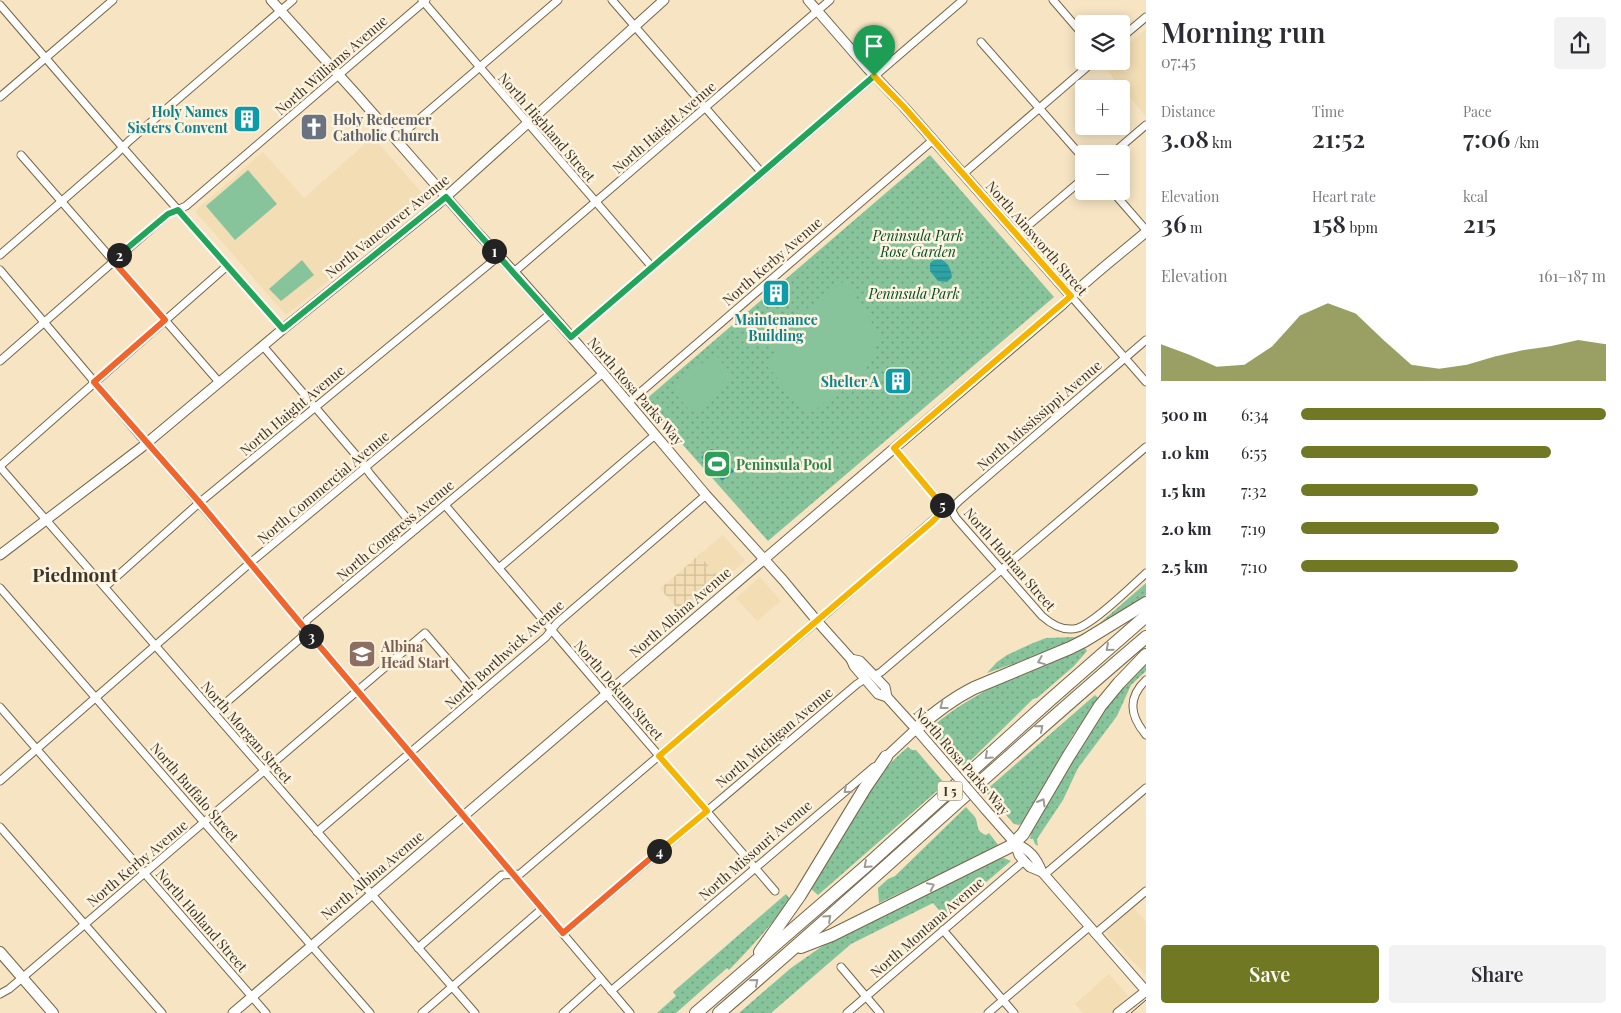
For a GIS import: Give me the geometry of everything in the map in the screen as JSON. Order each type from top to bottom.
[{"type":"highway","points":[[916,729],[959,695],[1070,648],[1146,603]]},
{"type":"highway","name":"I 5","points":[[696,1013],[858,873],[1146,616]]},
{"type":"highway","name":"I 5","points":[[719,1013],[1004,760],[1146,637]]},
{"type":"highway","points":[[791,951],[832,934],[1005,850],[1015,843],[1023,834],[1100,706],[1146,655]]},
{"type":"highway","points":[[753,964],[800,895],[886,757]]},
{"type":"main road","points":[[0,952],[53,1013]]},
{"type":"street","points":[[0,97],[112,0]]},
{"type":"street","name":"North Rosa Parks Way","points":[[271,0],[603,373],[706,495],[852,659],[854,666],[878,694],[888,697]]},
{"type":"street","points":[[0,255],[293,0]]},
{"type":"street","points":[[396,139],[558,0]]},
{"type":"street","points":[[612,0],[762,173]]},
{"type":"street","name":"North Vancouver Avenue","points":[[0,555],[146,443],[446,197],[664,0]]},
{"type":"street","name":"North Ainsworth Street","points":[[808,0],[1146,382]]},
{"type":"street","name":"North Haight Avenue","points":[[514,272],[830,0]]},
{"type":"street","points":[[571,337],[962,0]]},
{"type":"street","points":[[1053,0],[1075,26]]},
{"type":"street","name":"North Highland Street","points":[[424,1],[652,268]]},
{"type":"street","name":"North Williams Avenue","points":[[0,361],[168,214],[186,206],[424,1]]},
{"type":"street","points":[[0,5],[283,329]]},
{"type":"street","points":[[1130,30],[1146,17]]},
{"type":"street","points":[[981,42],[1075,149]]},
{"type":"street","points":[[963,174],[1083,70]]},
{"type":"street","points":[[1123,145],[1146,125]]},
{"type":"street","name":"North Kerby Avenue","points":[[628,402],[933,140]]},
{"type":"street","points":[[21,155],[219,382]]},
{"type":"street","points":[[1017,235],[1075,186]]},
{"type":"street","points":[[1120,200],[1146,231]]},
{"type":"street","name":"North Albina Avenue","points":[[232,1013],[1146,231]]},
{"type":"street","name":"North Haight Avenue","points":[[104,587],[200,503],[499,256]]},
{"type":"street","points":[[0,466],[227,266]]},
{"type":"street","points":[[0,270],[146,443],[200,503],[630,1013]]},
{"type":"street","name":"North Commercial Avenue","points":[[0,781],[250,563],[550,314]]},
{"type":"street","name":"North Mississippi Avenue","points":[[952,511],[960,500],[1146,340]]},
{"type":"street","points":[[263,346],[416,529]]},
{"type":"street","name":"North Congress Avenue","points":[[214,713],[302,637],[307,620],[603,373]]},
{"type":"street","points":[[499,568],[655,435]]},
{"type":"street","points":[[874,676],[1146,447]]},
{"type":"street","name":"North Holman Street","points":[[817,621],[932,522],[943,510],[936,497],[894,448]]},
{"type":"street","name":"North Morgan Street","points":[[0,466],[475,1013]]},
{"type":"street","name":"North Borthwick Avenue","points":[[317,832],[546,637],[557,623],[706,495]]},
{"type":"street","name":"North Dekum Street","points":[[445,504],[775,891]]},
{"type":"street","name":"North Holman Street","points":[[952,511],[1001,570],[1049,623],[1056,627],[1070,629],[1083,625],[1103,611],[1146,573]]},
{"type":"street","name":"North Buffalo Street","points":[[0,588],[370,1013]]},
{"type":"street","points":[[418,948],[502,875],[520,874],[817,621]]},
{"type":"street","name":"North Kerby Avenue","points":[[0,994],[22,978],[425,633],[478,695]]},
{"type":"street","name":"North Rosa Parks Way","points":[[852,659],[860,661],[885,688],[888,697],[1015,843],[1024,860],[1030,867],[1043,874]]},
{"type":"street","name":"North Michigan Avenue","points":[[563,933],[865,679]]},
{"type":"street","points":[[1146,680],[1139,688],[1134,699],[1136,722],[1146,735]]},
{"type":"street","name":"North Holland Street","points":[[0,707],[266,1013]]},
{"type":"street","name":"North Missouri Avenue","points":[[612,992],[886,757],[916,729]]},
{"type":"street","points":[[1043,874],[1146,788]]},
{"type":"street","points":[[0,827],[162,1013]]},
{"type":"street","name":"North Rosa Parks Way","points":[[1015,843],[1027,848],[1038,862],[1043,874],[1146,991]]},
{"type":"street","name":"North Montana Avenue","points":[[847,1013],[1024,860]]},
{"type":"street","points":[[988,1013],[1092,930],[1146,891]]},
{"type":"street","points":[[422,1013],[542,909]]},
{"type":"street","points":[[943,930],[1014,1013]]},
{"type":"street","points":[[841,967],[880,1013]]},
{"type":"street","points":[[563,1013],[601,980]]},
{"type":"street","points":[[1118,1013],[1146,991]]},
{"type":"shaded area","points":[[1146,29],[1146,116],[1130,97],[1130,80],[1115,80],[1106,70],[1130,70],[1130,43]]},
{"type":"shaded area","points":[[373,137],[428,200],[286,315],[195,211],[263,152],[304,198]]},
{"type":"shaded area","points":[[723,535],[745,561],[722,581],[699,555]]},
{"type":"shaded area","points":[[699,555],[722,581],[683,614],[660,589]]},
{"type":"shaded area","points":[[760,577],[781,601],[757,621],[736,598]]},
{"type":"shaded area","points":[[1134,908],[1146,922],[1146,975],[1107,933],[1109,929]]},
{"type":"shaded area","points":[[1109,974],[1128,996],[1111,1013],[1083,1013],[1075,1004]]},
{"type":"green space","name":"Peninsula Park","points":[[930,155],[1054,297],[768,541],[644,401]]},
{"type":"green space","points":[[248,170],[277,204],[235,240],[206,206]]},
{"type":"green space","points":[[302,260],[314,275],[281,301],[269,289]]},
{"type":"green space","points":[[843,282],[848,283],[881,338],[870,346],[877,350],[851,394],[841,388],[813,412],[806,411],[766,365],[800,305],[807,309]]},
{"type":"green space","points":[[714,353],[733,375],[721,385],[702,363]]},
{"type":"green space","points":[[697,365],[700,365],[719,387],[719,390],[694,412],[690,411],[672,390],[672,387]]},
{"type":"green space","points":[[1146,583],[1146,595],[1092,633],[1053,650],[987,673],[1007,655],[1033,643],[1046,638],[1075,637],[1092,630]]},
{"type":"green space","points":[[1084,646],[1087,651],[1074,666],[1037,698],[1033,699],[964,767],[935,735],[932,727],[985,691]]},
{"type":"green space","points":[[1146,660],[1146,671],[1131,685],[1117,716],[1078,768],[1063,800],[1037,839],[1038,846],[1033,839],[1030,839],[1033,823],[1108,703]]},
{"type":"green space","points":[[1095,695],[1099,699],[1073,735],[1023,822],[1019,825],[1014,824],[985,791]]},
{"type":"green space","points":[[908,747],[916,750],[945,784],[818,895],[810,888],[854,813],[879,776]]},
{"type":"green space","points":[[966,807],[975,817],[980,831],[986,835],[989,833],[999,846],[879,903],[878,888],[888,879],[895,876]]},
{"type":"green space","points":[[1004,858],[1011,861],[945,917],[933,903],[851,944],[771,1013],[739,1013],[791,968],[821,947],[894,908]]},
{"type":"green space","points":[[786,894],[790,899],[783,909],[729,970],[727,968],[676,1013],[657,1013],[676,996],[673,992]]},
{"type":"water","points":[[937,258],[948,264],[952,277],[947,282],[938,281],[930,271],[930,263]]},
{"type":"water","name":"Peninsula Pool","points":[[711,449],[715,450],[734,471],[722,481],[701,457]]},
{"type":"tram line","points":[[1131,1013],[1146,1000]]},
{"type":"place","name":"Holy Names Sisters Convent","points":[[247,119]]},
{"type":"place","name":"Holy Redeemer Catholic Church","points":[[314,127]]},
{"type":"place","name":"Maintenance Building","points":[[776,293]]},
{"type":"place","name":"Shelter A","points":[[898,381]]},
{"type":"place","name":"Peninsula Pool","points":[[717,464]]},
{"type":"place","name":"Albina Head Start","points":[[362,654]]},
{"type":"district","name":"Piedmont","points":[[75,574]]},
{"type":"route","points":[[874,76],[904,107],[1071,296],[894,448],[939,501],[943,508],[941,513],[659,756],[707,811],[563,933],[200,503],[94,382],[165,320],[113,261],[168,214],[178,210],[283,329],[446,197],[571,337],[874,76]]},
{"type":"park label","name":"Peninsula Park Rose Garden","points":[[918,244]]}]
